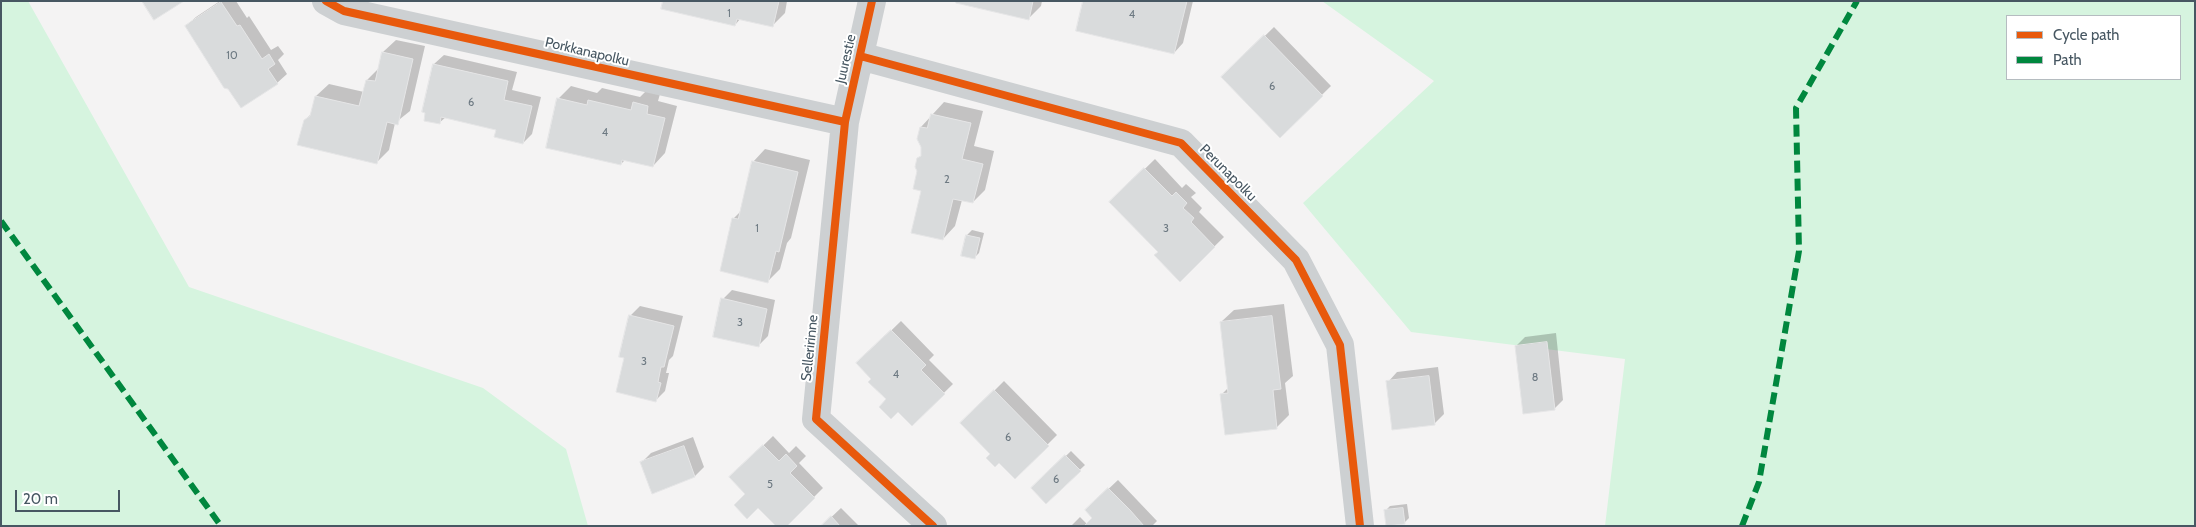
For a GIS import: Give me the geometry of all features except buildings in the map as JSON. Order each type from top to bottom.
[{"type":"street","name":"Porkkanapolku","points":[[326,1],[344,11],[845,122]]},
{"type":"street","name":"Juurestie","points":[[845,122],[872,1]]},
{"type":"street","name":"Perunapolku","points":[[860,56],[1181,143],[1296,260],[1340,345],[1360,526]]},
{"type":"street","name":"Selleririnne","points":[[845,122],[816,419],[933,526]]},
{"type":"green space","points":[[1,1],[28,1],[189,287],[483,388],[566,449],[588,526],[1,526]]},
{"type":"green space","points":[[1322,1],[2195,1],[2195,526],[1605,526],[1625,359],[1411,332],[1303,203],[1434,81]]},
{"type":"marked path","points":[[1742,526],[1759,482],[1799,251],[1796,108],[1857,1]]},
{"type":"marked path","points":[[1,221],[221,526]]},
{"type":"cycle path","points":[[326,1],[344,11],[845,122]]},
{"type":"cycle path","points":[[872,1],[845,122],[816,419],[933,526]]},
{"type":"cycle path","points":[[860,56],[1181,143],[1296,260],[1340,345],[1360,526]]}]
